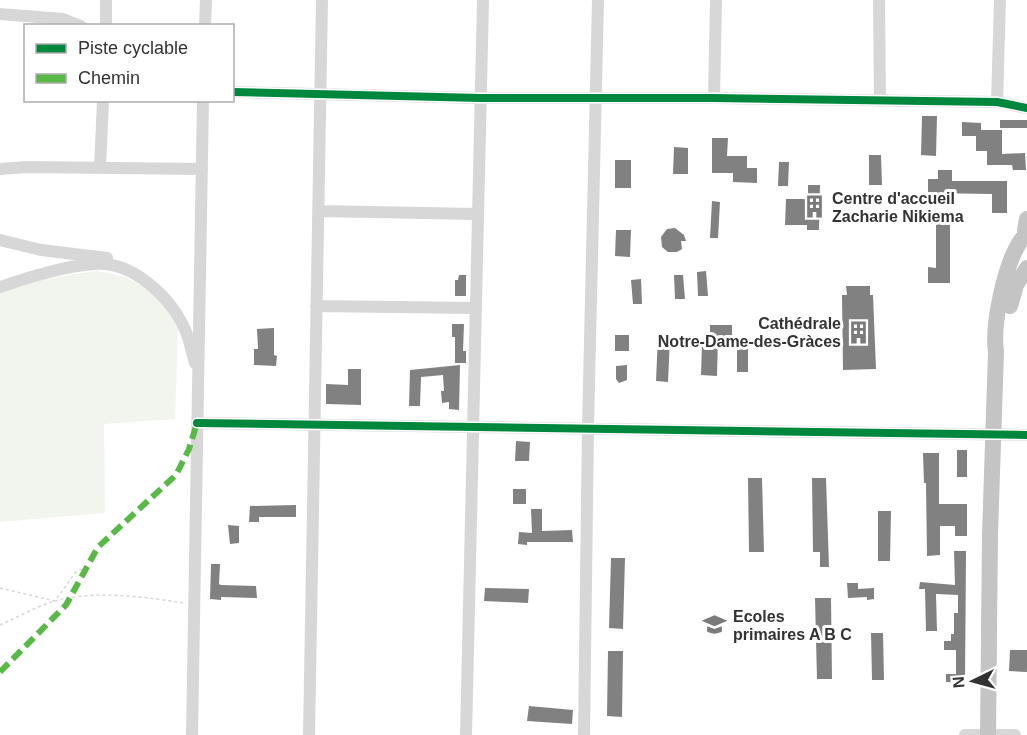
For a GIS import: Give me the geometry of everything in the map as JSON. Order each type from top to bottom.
[{"type":"highway","points":[[988,735],[995,327],[1012,254],[1026,233]]},
{"type":"highway","points":[[996,352],[1001,343],[1016,285],[1027,268]]},
{"type":"street","points":[[106,0],[106,24]]},
{"type":"street","points":[[205,24],[206,0]]},
{"type":"street","points":[[309,735],[322,0]]},
{"type":"street","points":[[466,735],[483,0]]},
{"type":"street","points":[[584,735],[588,428],[598,0]]},
{"type":"street","points":[[714,98],[716,0]]},
{"type":"street","points":[[879,0],[880,101]]},
{"type":"street","points":[[997,102],[1000,0]]},
{"type":"street","points":[[0,14],[63,20],[75,24]]},
{"type":"street","points":[[234,92],[481,98],[596,97],[997,102],[1027,108]]},
{"type":"street","points":[[100,168],[103,102]]},
{"type":"street","points":[[192,735],[204,102]]},
{"type":"street","points":[[0,169],[202,169]]},
{"type":"street","points":[[318,211],[477,214]]},
{"type":"street","points":[[0,240],[41,250],[108,258],[150,284],[173,311],[185,330],[198,373]]},
{"type":"street","points":[[0,287],[38,274],[96,264],[124,268]]},
{"type":"street","points":[[316,306],[475,308]]},
{"type":"street","points":[[197,423],[1027,435]]},
{"type":"street","points":[[965,735],[1015,735]]},
{"type":"path","points":[[55,601],[75,573],[87,566]]},
{"type":"path","points":[[0,588],[55,601]]},
{"type":"path","points":[[0,625],[55,601],[106,596],[194,605]]},
{"type":"shaded area","points":[[96,271],[122,276],[135,282],[152,292],[167,307],[178,330],[175,419],[104,424],[105,513],[0,522],[0,291],[18,283]]},
{"type":"building","points":[[922,116],[937,116],[936,156],[921,155]]},
{"type":"building","points":[[1000,120],[1027,120],[1027,128],[1000,128]]},
{"type":"building","points":[[962,122],[981,123],[981,130],[1002,130],[1002,154],[1025,153],[1026,170],[1013,170],[1012,165],[987,165],[987,151],[976,151],[976,136],[962,136]]},
{"type":"building","points":[[712,138],[728,138],[727,156],[747,156],[747,168],[757,168],[757,183],[733,182],[733,173],[712,173]]},
{"type":"building","points":[[674,147],[688,148],[688,174],[673,174]]},
{"type":"building","points":[[869,155],[881,155],[882,185],[869,185]]},
{"type":"building","points":[[615,160],[631,160],[631,188],[615,188]]},
{"type":"building","points":[[779,162],[789,162],[788,186],[778,186]]},
{"type":"building","points":[[938,170],[952,170],[952,181],[1007,181],[1007,213],[992,213],[992,194],[928,193],[928,179],[938,179]]},
{"type":"building","points":[[808,185],[820,185],[819,230],[807,230],[807,225],[785,225],[786,199],[808,199]]},
{"type":"building","points":[[712,201],[720,202],[718,238],[710,238]]},
{"type":"building","points":[[936,214],[950,214],[950,283],[928,283],[928,267],[936,268]]},
{"type":"building","points":[[675,228],[684,235],[686,241],[681,241],[682,249],[677,252],[668,252],[662,247],[661,237],[667,229]]},
{"type":"building","points":[[616,230],[631,230],[630,257],[615,256]]},
{"type":"building","points":[[706,271],[708,296],[698,296],[697,272]]},
{"type":"building","points":[[459,275],[466,275],[466,296],[455,296],[455,280],[458,280]]},
{"type":"building","points":[[674,275],[683,275],[685,299],[675,299]]},
{"type":"building","points":[[641,279],[642,304],[633,304],[631,280]]},
{"type":"building","name":"Cathédrale Notre-Dame-des-Gràces","points":[[846,286],[870,286],[870,295],[873,295],[876,369],[843,370],[842,295],[847,295]]},
{"type":"building","points":[[452,324],[464,324],[463,351],[466,351],[466,363],[455,363],[455,337],[452,337]]},
{"type":"building","points":[[710,325],[732,325],[732,336],[718,336],[717,376],[701,375],[702,343],[710,343]]},
{"type":"building","points":[[274,328],[276,366],[254,365],[254,349],[258,349],[257,329]]},
{"type":"building","points":[[615,335],[629,335],[629,351],[615,351]]},
{"type":"building","points":[[658,336],[670,337],[668,382],[656,381]]},
{"type":"building","points":[[737,343],[748,343],[748,372],[737,372]]},
{"type":"building","points":[[460,365],[459,410],[449,409],[449,402],[442,403],[443,375],[421,377],[420,406],[409,406],[410,370]]},
{"type":"building","points":[[627,365],[627,380],[619,383],[616,379],[616,366]]},
{"type":"building","points":[[348,369],[361,369],[361,405],[326,404],[326,384],[348,385]]},
{"type":"building","points":[[516,441],[530,442],[529,461],[515,461]]},
{"type":"building","points":[[957,450],[967,450],[967,477],[957,477]]},
{"type":"building","points":[[923,453],[939,453],[939,504],[967,504],[967,536],[955,536],[955,526],[940,526],[940,555],[927,556],[926,483],[924,483]]},
{"type":"building","points":[[748,478],[762,478],[764,552],[749,552]]},
{"type":"building","points":[[812,478],[826,478],[829,567],[820,567],[820,552],[813,552]]},
{"type":"building","points":[[513,489],[526,489],[526,504],[513,504]]},
{"type":"building","points":[[296,505],[296,517],[259,517],[259,522],[249,522],[250,506]]},
{"type":"building","points":[[531,509],[542,509],[542,531],[572,530],[573,542],[518,544],[519,532],[532,533]]},
{"type":"building","points":[[878,511],[891,511],[890,561],[878,561]]},
{"type":"building","points":[[228,525],[239,526],[239,543],[230,544]]},
{"type":"building","points":[[954,551],[966,551],[965,683],[946,682],[946,674],[956,674],[956,650],[944,650],[944,641],[951,641],[951,634],[954,634],[954,613],[958,613],[958,595],[936,594],[937,631],[926,631],[925,589],[919,589],[920,582],[955,585]]},
{"type":"building","points":[[611,558],[625,558],[623,629],[609,628]]},
{"type":"building","points":[[211,564],[220,564],[219,584],[256,586],[257,598],[210,599]]},
{"type":"building","points":[[847,583],[858,583],[858,589],[874,588],[874,599],[848,598]]},
{"type":"building","points":[[485,588],[529,589],[528,603],[484,601]]},
{"type":"building","points":[[815,598],[831,598],[832,679],[817,679]]},
{"type":"building","points":[[871,633],[883,633],[884,680],[872,680]]},
{"type":"building","points":[[1010,650],[1027,650],[1027,672],[1009,671]]},
{"type":"building","points":[[608,651],[623,651],[622,717],[607,716]]},
{"type":"building","points":[[529,706],[573,710],[572,724],[527,721]]},
{"type":"marked path","points":[[0,672],[66,605],[98,547],[176,475],[189,449],[197,423]]},
{"type":"cycle path","points":[[234,92],[481,98],[714,98],[997,102],[1027,108]]},
{"type":"cycle path","points":[[197,423],[1027,435]]},
{"type":"place","name":"Centre d'accueil Zacharie Nikiema","points":[[814,207]]},
{"type":"place","name":"Cathédrale Notre-Dame-des-Gràces","points":[[859,332]]},
{"type":"place","name":"Ecoles primaires A B C","points":[[715,625]]}]
